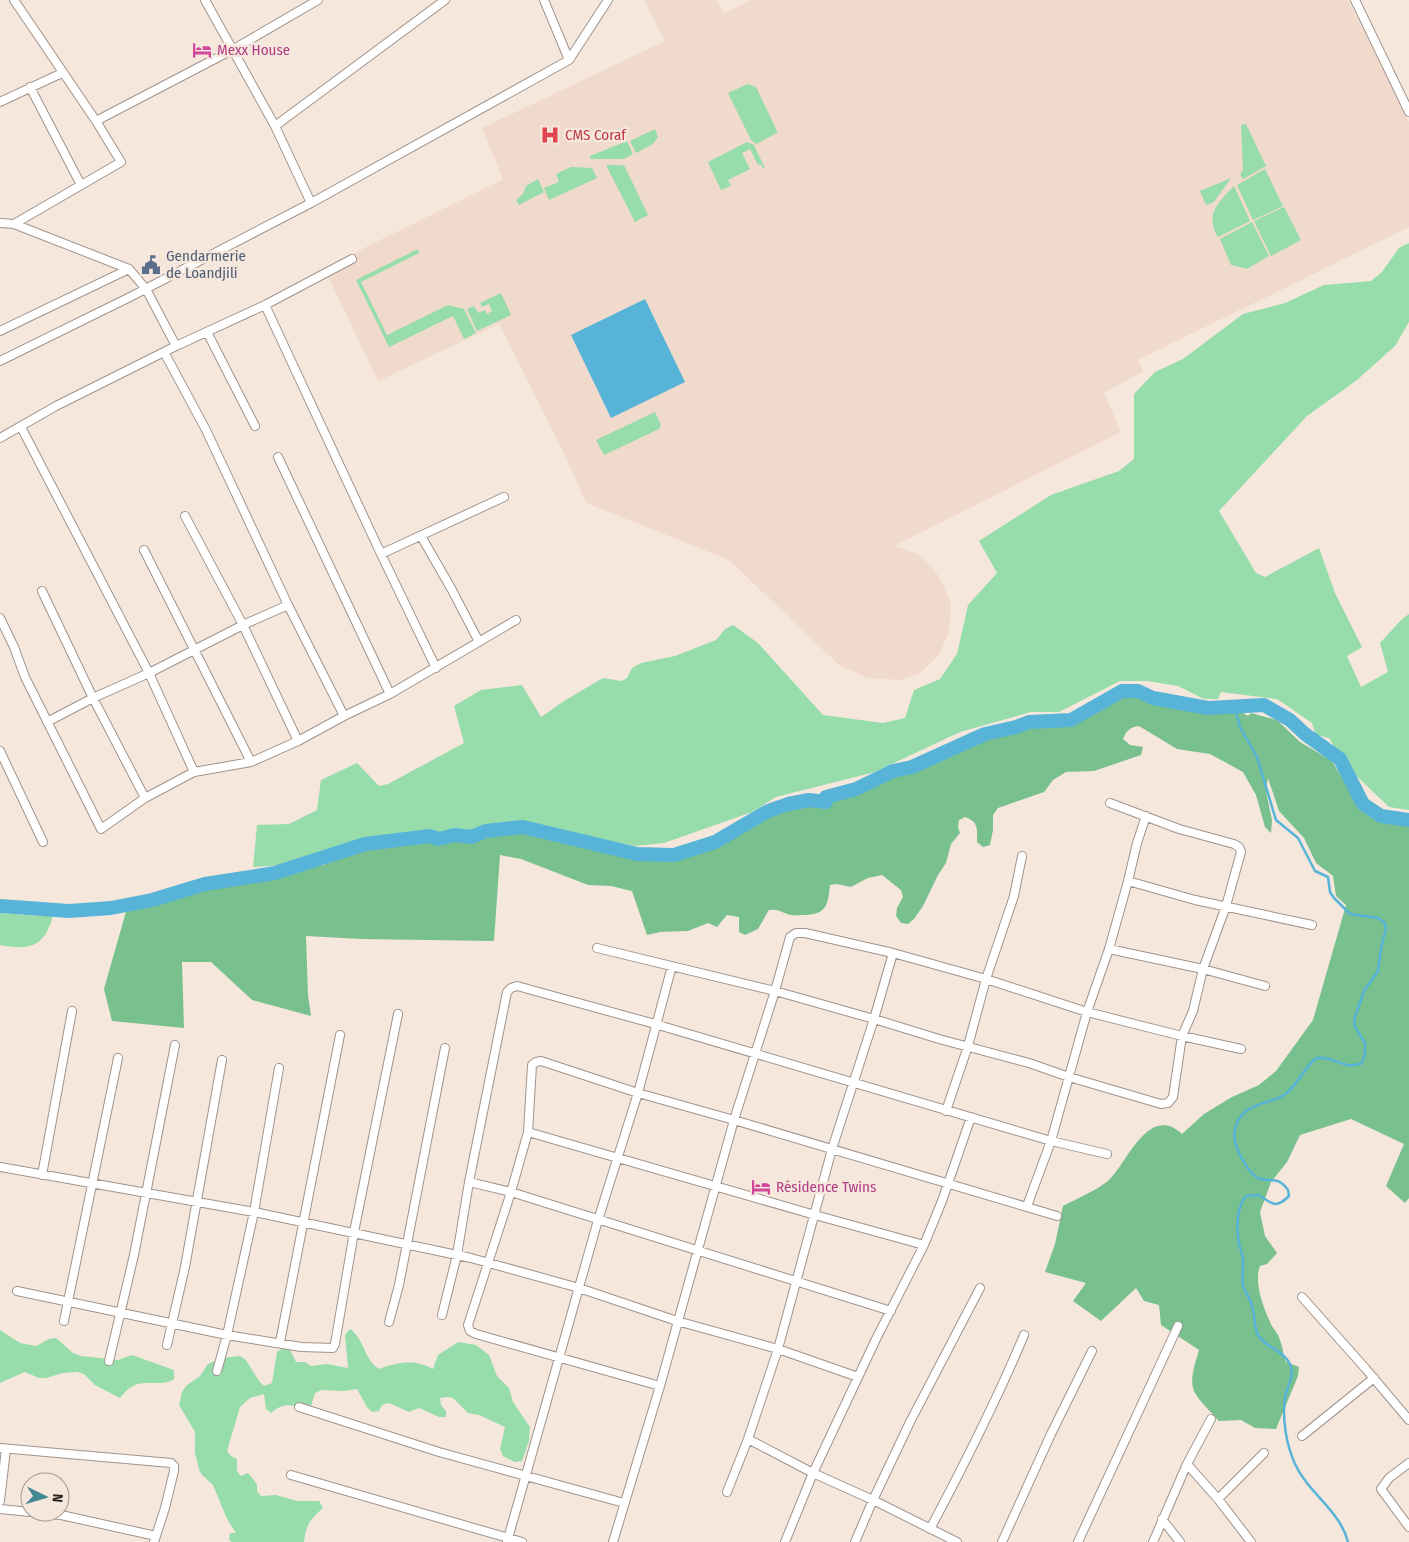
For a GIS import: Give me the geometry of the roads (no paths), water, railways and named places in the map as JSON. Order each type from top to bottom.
[{"type":"street","points":[[14,0],[96,121],[121,162],[14,224]]},
{"type":"street","points":[[205,0],[275,126],[312,202]]},
{"type":"street","points":[[96,121],[232,50],[318,0]]},
{"type":"street","points":[[275,126],[445,0]]},
{"type":"street","points":[[544,0],[569,60]]},
{"type":"street","points":[[0,361],[146,289],[312,202],[569,60],[608,0]]},
{"type":"street","points":[[1355,0],[1409,112]]},
{"type":"street","points":[[0,102],[62,73]]},
{"type":"street","points":[[30,87],[81,185]]},
{"type":"street","points":[[0,223],[14,224],[129,269],[146,289],[176,346]]},
{"type":"street","points":[[0,438],[56,406],[176,346],[265,305],[352,259]]},
{"type":"street","points":[[0,331],[129,269]]},
{"type":"street","points":[[265,305],[436,668]]},
{"type":"street","points":[[207,332],[255,426]]},
{"type":"street","points":[[164,352],[206,430],[288,605],[344,716]]},
{"type":"street","points":[[21,427],[150,673],[194,772]]},
{"type":"street","points":[[278,457],[390,694]]},
{"type":"street","points":[[381,554],[504,497]]},
{"type":"street","points":[[185,516],[244,625],[298,741]]},
{"type":"street","points":[[421,536],[479,642]]},
{"type":"street","points":[[144,550],[251,762]]},
{"type":"street","points":[[42,591],[93,698],[145,798]]},
{"type":"street","points":[[47,722],[93,698],[150,673],[244,625],[288,605]]},
{"type":"street","points":[[0,618],[14,647],[25,677],[101,829],[145,798],[194,772],[251,762],[298,741],[390,694],[516,620]]},
{"type":"street","points":[[0,751],[43,842]]},
{"type":"street","points":[[597,948],[775,991],[939,1039],[1029,1062],[1069,1077],[1161,1104],[1168,1103],[1173,1097],[1182,1036],[1193,1011],[1203,969],[1226,906],[1240,852],[1239,847],[1234,844],[1179,829],[1110,803]]},
{"type":"street","points":[[1027,1206],[1051,1141],[1088,1012],[1109,949],[1146,816]]},
{"type":"street","points":[[946,1110],[968,1046],[986,980],[1014,896],[1022,856]]},
{"type":"street","points":[[1128,882],[1179,896],[1312,926]]},
{"type":"street","points":[[613,1542],[660,1386],[734,1120],[756,1054],[790,937],[796,932],[893,952],[1088,1012],[1241,1049]]},
{"type":"street","points":[[1109,949],[1203,969],[1265,986]]},
{"type":"street","points":[[727,1492],[748,1439],[778,1349],[832,1149],[874,1019],[893,952]]},
{"type":"street","points":[[508,1540],[598,1220],[638,1093],[672,966]]},
{"type":"street","points":[[442,1315],[457,1255],[507,992],[517,986],[655,1024],[1051,1141],[1107,1154]]},
{"type":"street","points":[[42,1175],[72,1011]]},
{"type":"street","points":[[17,1291],[228,1334],[301,1347],[333,1348],[354,1232],[398,1014]]},
{"type":"street","points":[[280,1342],[340,1035]]},
{"type":"street","points":[[109,1361],[121,1313],[175,1045]]},
{"type":"street","points":[[389,1322],[400,1285],[445,1048]]},
{"type":"street","points":[[64,1322],[94,1183],[118,1058]]},
{"type":"street","points":[[167,1346],[185,1267],[222,1060]]},
{"type":"street","points":[[660,1386],[470,1331],[468,1325],[511,1192],[528,1132],[532,1065],[536,1062],[541,1061],[638,1093],[1057,1216]]},
{"type":"street","points":[[217,1371],[228,1334],[254,1212],[279,1068]]},
{"type":"street","points":[[785,1542],[812,1473],[924,1245],[949,1183],[971,1117]]},
{"type":"street","points":[[528,1132],[924,1245]]},
{"type":"street","points":[[0,1167],[254,1212],[488,1262],[579,1288],[677,1321],[778,1349],[858,1378]]},
{"type":"street","points":[[470,1182],[511,1192],[891,1311]]},
{"type":"street","points":[[854,1542],[910,1422],[980,1288]]},
{"type":"street","points":[[1302,1297],[1409,1420]]},
{"type":"street","points":[[1078,1542],[1178,1326]]},
{"type":"street","points":[[930,1529],[969,1455],[1024,1335]]},
{"type":"street","points":[[1002,1542],[1051,1434],[1092,1351]]},
{"type":"street","points":[[1302,1436],[1374,1378]]},
{"type":"street","points":[[299,1407],[439,1452],[624,1503]]},
{"type":"street","points":[[1153,1542],[1187,1464],[1211,1419]]},
{"type":"street","points":[[748,1439],[812,1473],[873,1500],[957,1542]]},
{"type":"street","points":[[0,1501],[3,1448],[171,1464],[174,1466],[155,1539],[70,1517]]},
{"type":"street","points":[[1218,1499],[1264,1453]]},
{"type":"street","points":[[1409,1462],[1389,1478],[1381,1489],[1409,1527]]},
{"type":"street","points":[[1187,1464],[1252,1542]]},
{"type":"street","points":[[291,1475],[508,1540],[522,1542]]},
{"type":"street","points":[[0,1509],[20,1511]]},
{"type":"street","points":[[1162,1519],[1180,1542]]},
{"type":"water","points":[[645,299],[685,382],[611,418],[571,335]]},
{"type":"waterway","points":[[0,906],[69,911],[111,908],[152,900],[205,884],[275,873],[365,844],[430,836],[438,839],[455,835],[471,837],[486,831],[523,827],[637,854],[674,855],[715,842],[768,811],[788,804],[809,800],[826,802],[826,797],[856,789],[893,771],[912,767],[985,734],[1029,722],[1071,720],[1122,691],[1138,691],[1153,698],[1208,708],[1264,705],[1290,720],[1305,734],[1340,759],[1363,804],[1381,816],[1409,820]]},
{"type":"waterway","points":[[1234,706],[1240,727],[1257,757],[1276,820],[1298,838],[1315,871],[1328,877],[1330,892],[1350,914],[1378,918],[1384,922],[1386,928],[1378,971],[1364,991],[1354,1020],[1355,1027],[1365,1043],[1362,1063],[1350,1065],[1317,1058],[1284,1095],[1246,1111],[1238,1121],[1234,1137],[1237,1148],[1252,1174],[1258,1178],[1280,1182],[1288,1190],[1289,1196],[1277,1204],[1271,1203],[1259,1195],[1246,1196],[1243,1200],[1238,1215],[1239,1242],[1243,1259],[1242,1282],[1254,1313],[1257,1333],[1260,1338],[1285,1357],[1291,1367],[1292,1374],[1285,1397],[1284,1422],[1287,1440],[1295,1464],[1308,1484],[1338,1520],[1348,1542]]},
{"type":"place","name":"Mexx House","points":[[202,50]]},
{"type":"place","name":"CMS Coraf","points":[[550,135]]},
{"type":"place","name":"Gendarmerie de Loandjili","points":[[151,265]]},
{"type":"place","name":"Résidence Twins","points":[[761,1187]]}]
